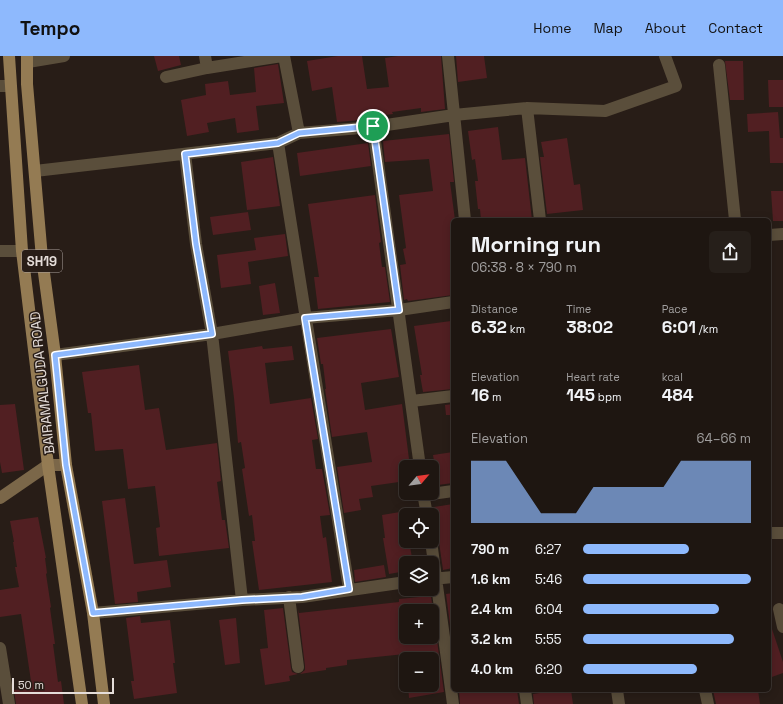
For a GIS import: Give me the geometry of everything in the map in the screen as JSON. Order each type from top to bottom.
[{"type":"main road","name":"BAIRAMALGUDA ROAD","points":[[9,56],[5,86],[22,251],[48,465],[82,704]]},
{"type":"main road","name":"BAIRAMALGUDA ROAD","points":[[27,59],[27,84],[42,258],[55,355],[66,465],[93,613],[104,704]]},
{"type":"street","points":[[27,59],[64,56]]},
{"type":"street","points":[[166,77],[206,62],[283,56],[299,133]]},
{"type":"street","points":[[448,56],[465,218]]},
{"type":"street","points":[[35,171],[278,143],[299,133],[373,126],[454,115],[527,108],[604,111],[676,86],[665,56]]},
{"type":"street","points":[[719,65],[735,218]]},
{"type":"street","points":[[527,108],[540,218]]},
{"type":"street","points":[[373,126],[419,460]]},
{"type":"street","points":[[278,143],[349,589]]},
{"type":"street","points":[[185,154],[196,244],[212,334],[242,600]]},
{"type":"street","points":[[771,235],[783,234]]},
{"type":"street","points":[[0,252],[22,251]]},
{"type":"street","points":[[55,355],[212,334],[305,318],[399,310],[451,302]]},
{"type":"street","points":[[412,401],[451,396]]},
{"type":"street","points":[[0,498],[48,465],[66,465]]},
{"type":"street","points":[[439,492],[451,491]]},
{"type":"street","points":[[771,533],[783,533]]},
{"type":"street","points":[[439,578],[451,577]]},
{"type":"street","points":[[93,613],[242,600],[302,597],[399,583]]},
{"type":"street","points":[[437,596],[451,691]]},
{"type":"street","points":[[289,597],[298,666]]},
{"type":"street","points":[[779,609],[783,627]]},
{"type":"street","points":[[0,648],[9,704]]},
{"type":"street","points":[[451,692],[453,704]]},
{"type":"street","points":[[525,692],[527,704]]},
{"type":"street","points":[[617,692],[619,704]]},
{"type":"street","points":[[705,692],[708,704]]},
{"type":"building","points":[[154,56],[179,56],[181,65],[158,71]]},
{"type":"building","points":[[338,56],[362,56],[367,89],[389,87],[385,58],[398,56],[441,56],[445,109],[421,112],[421,108],[392,112],[393,114],[362,118],[362,120],[337,122],[332,87],[312,91],[307,61]]},
{"type":"building","points":[[456,56],[484,56],[487,78],[458,82]]},
{"type":"building","points":[[725,61],[743,61],[744,100],[730,100]]},
{"type":"building","points":[[278,64],[284,103],[256,106],[259,130],[237,133],[235,118],[207,123],[209,132],[187,136],[181,100],[206,95],[205,84],[228,81],[230,95],[256,92],[254,68]]},
{"type":"building","points":[[768,80],[783,80],[783,107],[769,107]]},
{"type":"building","points":[[778,112],[780,138],[783,138],[783,163],[770,163],[769,131],[748,132],[747,114]]},
{"type":"building","points":[[498,127],[502,160],[525,158],[532,218],[481,218],[480,209],[478,209],[475,181],[478,181],[475,159],[472,160],[468,131]]},
{"type":"building","points":[[449,134],[454,182],[450,182],[455,218],[451,218],[451,295],[408,301],[407,299],[404,300],[400,265],[406,264],[403,249],[406,248],[399,195],[433,191],[429,159],[385,162],[383,141]]},
{"type":"building","points":[[567,138],[574,185],[580,184],[583,210],[547,214],[540,157],[544,157],[541,142]]},
{"type":"building","points":[[368,143],[371,166],[300,176],[297,153]]},
{"type":"building","points":[[273,157],[280,206],[247,210],[241,162]]},
{"type":"building","points":[[771,191],[783,191],[783,221],[773,221]]},
{"type":"building","points":[[375,195],[381,242],[379,243],[382,267],[385,267],[390,302],[318,309],[314,277],[319,277],[308,204]]},
{"type":"building","points":[[248,212],[251,230],[213,235],[210,217]]},
{"type":"building","points":[[285,234],[288,256],[248,262],[251,284],[221,288],[217,255],[256,250],[254,238]]},
{"type":"building","points":[[275,283],[280,313],[263,315],[259,286]]},
{"type":"building","points":[[451,321],[451,389],[423,392],[420,375],[422,375],[414,326]]},
{"type":"building","points":[[391,329],[399,377],[361,383],[365,410],[402,404],[409,460],[399,460],[399,482],[371,486],[373,497],[359,499],[361,510],[344,513],[337,467],[372,462],[367,432],[332,437],[323,364],[321,364],[317,338]]},
{"type":"building","points":[[262,346],[263,349],[292,346],[294,360],[265,363],[270,404],[311,398],[318,439],[312,440],[316,469],[322,469],[330,515],[320,516],[323,538],[326,537],[332,582],[259,590],[252,541],[255,541],[252,515],[249,516],[242,469],[245,468],[241,442],[238,443],[228,351]]},
{"type":"building","points":[[139,365],[145,410],[159,408],[166,450],[217,443],[221,481],[217,482],[222,520],[225,520],[229,548],[159,556],[156,528],[160,527],[155,486],[128,489],[123,449],[95,451],[91,413],[88,413],[82,372]]},
{"type":"building","points":[[15,404],[24,470],[2,473],[0,462],[0,405]]},
{"type":"building","points":[[451,404],[451,415],[446,415],[445,405]]},
{"type":"building","points":[[451,452],[451,483],[439,485],[439,460],[434,460],[433,455]]},
{"type":"building","points":[[125,498],[134,564],[167,560],[171,587],[137,592],[138,602],[115,604],[102,501]]},
{"type":"building","points":[[451,504],[451,568],[443,570],[439,542],[439,508],[434,508]]},
{"type":"building","points":[[399,512],[399,548],[410,548],[412,556],[399,556],[399,572],[389,574],[383,538],[385,538],[382,515]]},
{"type":"building","points":[[38,517],[46,558],[46,574],[51,607],[55,644],[53,644],[58,682],[61,681],[64,704],[16,704],[14,690],[32,688],[21,614],[0,617],[0,590],[19,587],[15,567],[17,567],[10,521]]},
{"type":"building","points":[[384,565],[386,577],[355,582],[354,570]]},
{"type":"building","points":[[451,593],[451,633],[446,594]]},
{"type":"building","points":[[431,596],[432,604],[399,604],[399,644],[438,644],[439,652],[399,652],[399,655],[347,660],[347,665],[300,674],[305,670],[305,666],[298,609],[299,613],[399,602],[399,599]]},
{"type":"building","points":[[283,608],[291,668],[292,672],[298,674],[289,676],[290,681],[265,685],[260,649],[268,648],[264,610]]},
{"type":"building","points":[[140,616],[141,623],[170,620],[177,693],[134,699],[131,681],[134,681],[126,618]]},
{"type":"building","points":[[236,618],[240,663],[225,665],[219,620]]},
{"type":"building","points":[[771,626],[783,662],[783,673],[771,677]]},
{"type":"building","points":[[439,655],[444,692],[409,698],[409,692],[439,692]]},
{"type":"building","points":[[459,692],[517,692],[519,704],[460,704]]},
{"type":"building","points":[[546,692],[571,692],[573,704],[534,704],[533,694]]},
{"type":"building","points":[[713,692],[758,692],[760,704],[716,704]]},
{"type":"route","points":[[373,126],[399,310],[305,318],[349,589],[302,597],[242,600],[93,613],[66,465],[55,355],[212,334],[196,244],[185,154],[278,143],[299,133],[373,126]]}]
